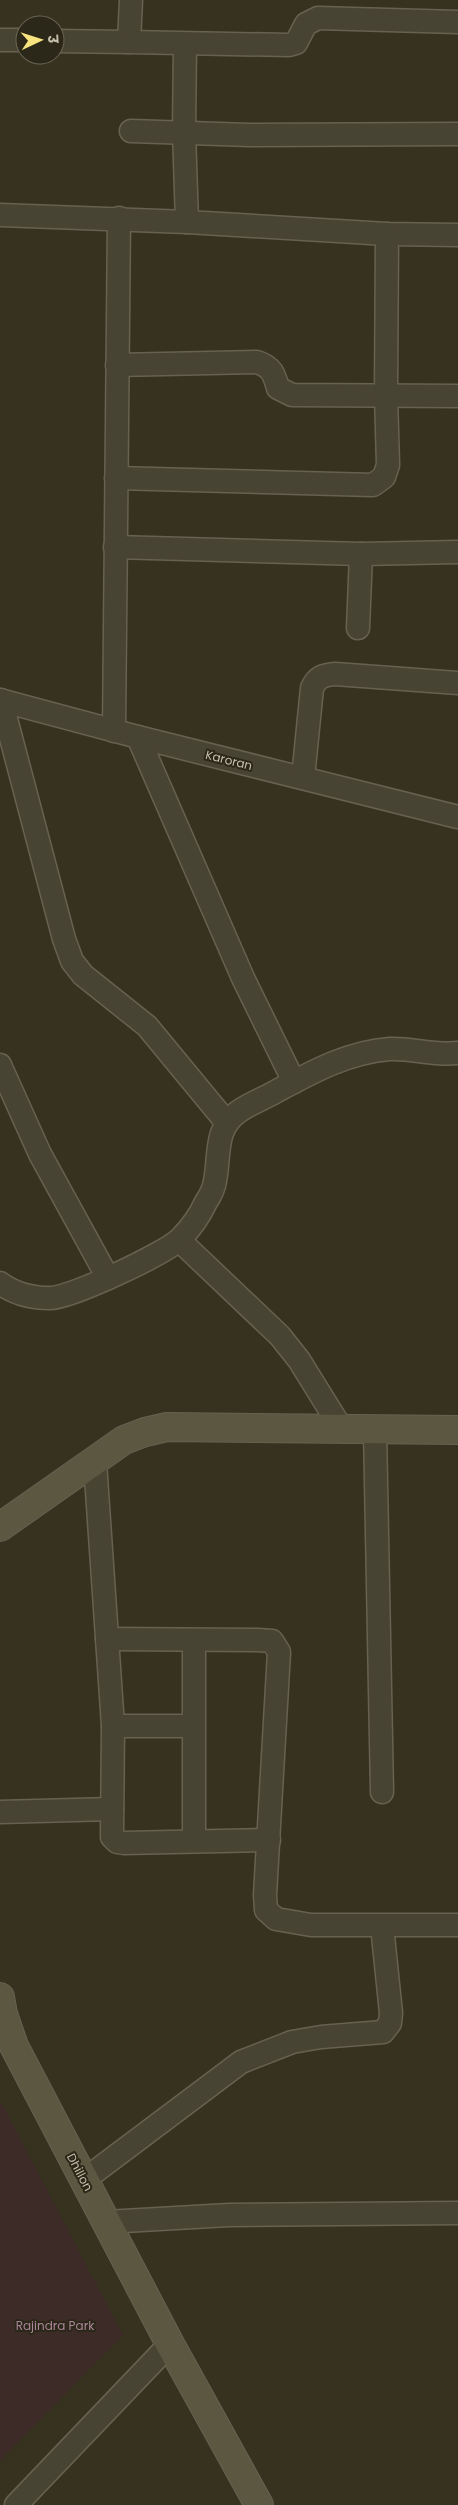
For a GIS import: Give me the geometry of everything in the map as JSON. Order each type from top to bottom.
[{"type":"street","points":[[130,42],[131,0]]},
{"type":"street","points":[[65,41],[289,45],[296,43],[306,24],[318,18],[458,22]]},
{"type":"street","points":[[0,40],[15,40]]},
{"type":"street","points":[[185,44],[184,132],[187,222]]},
{"type":"street","points":[[130,132],[249,135],[458,134]]},
{"type":"street","points":[[0,215],[119,218],[387,234],[458,235]]},
{"type":"street","points":[[114,731],[119,218]]},
{"type":"street","points":[[116,478],[373,484],[384,477],[388,465],[386,396],[387,234]]},
{"type":"street","points":[[117,365],[257,362],[273,371],[278,388],[284,393],[292,395],[458,396]]},
{"type":"street","points":[[115,547],[361,554],[458,552]]},
{"type":"street","points":[[358,628],[361,554]]},
{"type":"street","points":[[303,778],[312,688],[316,679],[325,675],[335,674],[458,683]]},
{"type":"street","points":[[0,700],[64,939],[72,961],[83,975],[148,1026],[227,1123]]},
{"type":"street","name":"Karoran","points":[[0,700],[114,731],[458,817]]},
{"type":"street","points":[[138,737],[243,978],[294,1082]]},
{"type":"street","points":[[0,1283],[12,1291],[28,1297],[52,1298],[108,1278],[179,1240],[206,1202],[215,1182],[220,1139],[227,1123],[237,1113],[294,1082],[347,1056],[370,1050],[394,1049],[444,1055],[458,1053]]},
{"type":"street","points":[[0,1065],[40,1154],[108,1278]]},
{"type":"street","points":[[179,1240],[280,1336],[299,1360],[344,1431]]},
{"type":"street","points":[[0,1527],[124,1440],[145,1432],[167,1427],[344,1431],[458,1430]]},
{"type":"street","points":[[375,1430],[382,1792]]},
{"type":"street","points":[[95,1462],[113,1726],[112,1837],[116,1842],[269,1840]]},
{"type":"street","points":[[107,1639],[272,1642],[279,1652],[265,1895],[266,1910],[276,1919],[311,1925],[458,1925]]},
{"type":"street","points":[[194,1640],[194,1840]]},
{"type":"street","points":[[113,1726],[193,1726]]},
{"type":"street","points":[[0,1812],[112,1809]]},
{"type":"street","points":[[84,2180],[240,2062],[292,2042],[321,2037],[383,2032],[390,2023],[391,2013],[382,1926]]},
{"type":"street","name":"Dhillon","points":[[0,1997],[3,2014],[14,2046],[170,2344],[259,2505]]},
{"type":"street","points":[[106,2222],[229,2214],[458,2213]]},
{"type":"street","points":[[16,2505],[170,2344]]},
{"type":"green space","name":"Rajindra Park","points":[[0,2100],[123,2335],[0,2461]]}]
